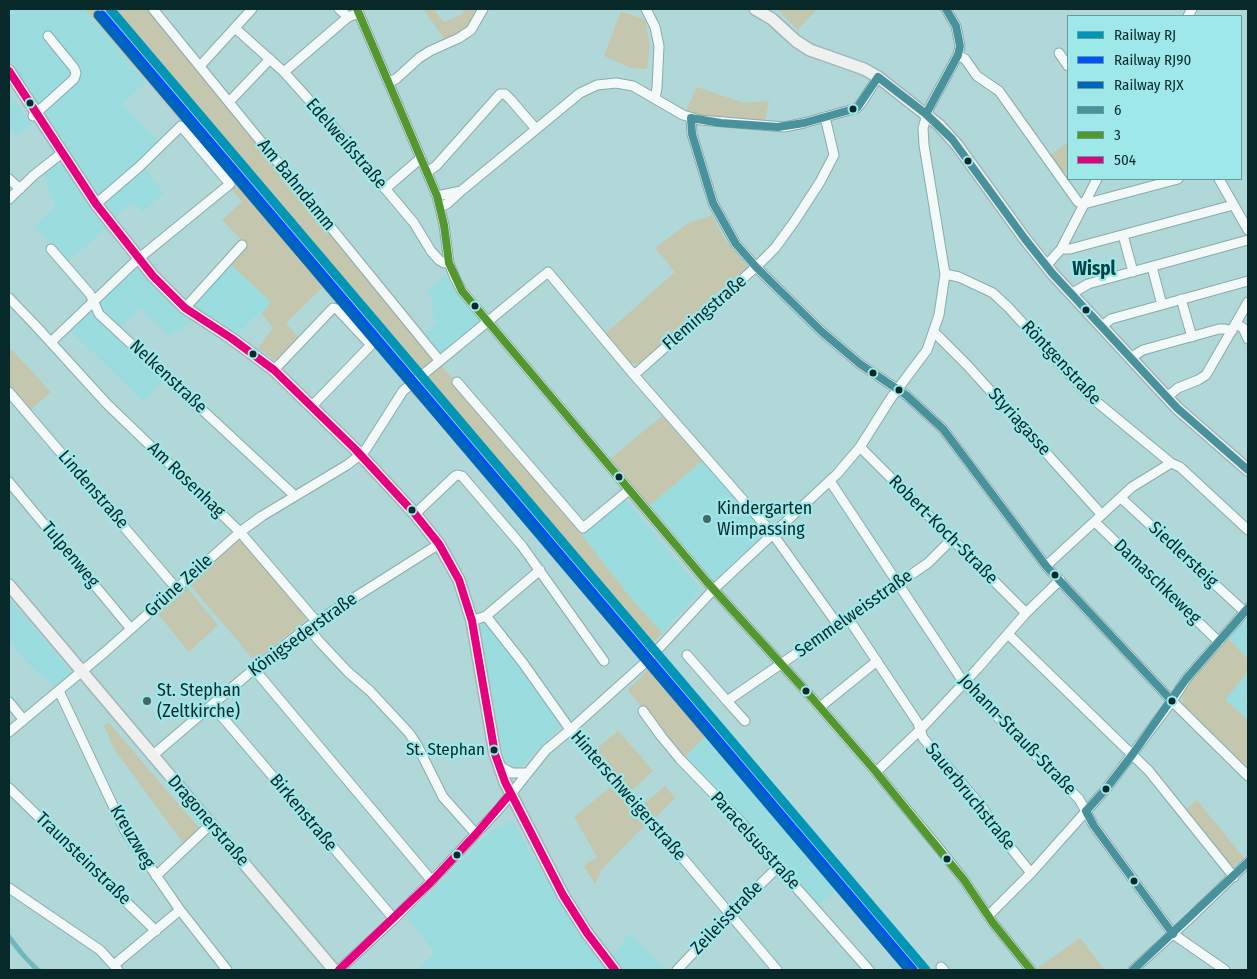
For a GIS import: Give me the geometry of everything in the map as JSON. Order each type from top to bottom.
[{"type":"main road","points":[[755,9],[772,19],[796,41],[810,50],[864,69],[878,77],[926,114],[958,146],[1046,266],[1071,294],[1167,398],[1248,470]]},
{"type":"main road","points":[[9,71],[35,114],[96,204],[138,259],[185,308],[238,343],[274,370],[360,455],[415,514],[439,544],[459,580],[472,621],[496,754],[510,794],[563,896],[587,933],[615,970]]},
{"type":"main road","points":[[9,81],[35,114]]},
{"type":"main road","name":"Dragonerstraße","points":[[9,585],[334,970]]},
{"type":"street","name":"Am Bahndamm","points":[[153,9],[439,360]]},
{"type":"street","points":[[200,66],[252,9]]},
{"type":"street","points":[[339,9],[348,17]]},
{"type":"street","points":[[389,82],[396,79],[419,58],[459,38],[470,30],[483,9]]},
{"type":"street","points":[[646,9],[655,27],[659,46],[657,88],[654,98]]},
{"type":"street","points":[[340,970],[432,881],[498,809],[546,750],[648,660],[713,590],[830,481],[860,447],[927,350],[939,314],[945,274],[924,145],[923,128],[926,114],[958,55],[960,46],[956,26],[946,9]]},
{"type":"street","points":[[284,72],[348,17],[358,11],[437,196],[441,207],[449,263],[462,291],[713,590],[820,707],[876,772],[964,880],[988,916],[1031,970]]},
{"type":"street","name":"Edelweißstraße","points":[[234,28],[284,72],[336,130],[414,223],[431,251],[439,260],[449,263]]},
{"type":"street","points":[[35,114],[74,79],[76,74],[74,68],[48,36]]},
{"type":"street","points":[[1059,53],[1067,65]]},
{"type":"street","points":[[958,55],[965,59],[977,76],[999,91],[1075,199],[1084,204],[1174,180]]},
{"type":"street","points":[[229,102],[270,59]]},
{"type":"street","points":[[441,207],[580,93],[597,85],[616,83],[628,85],[691,118],[721,123],[784,127],[825,118],[856,108],[878,77]]},
{"type":"street","points":[[427,172],[436,166],[500,94],[505,94],[536,129]]},
{"type":"street","points":[[691,118],[692,134],[715,207],[736,244],[756,268],[847,354],[898,390],[933,420],[951,439],[1046,566],[1172,701],[1248,776]]},
{"type":"street","name":"Flemingstraße","points":[[634,375],[756,268],[775,248],[794,222],[832,161],[834,148],[825,118]]},
{"type":"street","points":[[51,342],[138,259],[230,184],[181,126],[139,167],[96,204]]},
{"type":"street","points":[[9,199],[34,175],[62,153]]},
{"type":"street","points":[[385,189],[421,158]]},
{"type":"street","points":[[9,180],[20,189]]},
{"type":"street","points":[[1046,266],[1060,249],[1096,180]]},
{"type":"street","points":[[1220,180],[1248,230]]},
{"type":"street","points":[[437,196],[461,191]]},
{"type":"street","points":[[1060,249],[1070,249],[1233,205]]},
{"type":"street","points":[[1123,235],[1133,272]]},
{"type":"street","points":[[1071,294],[1088,284],[1248,240]]},
{"type":"street","points":[[185,308],[242,245]]},
{"type":"street","name":"Nelkenstraße","points":[[51,250],[90,294],[99,314],[295,496]]},
{"type":"street","points":[[1152,267],[1162,305]]},
{"type":"street","points":[[488,321],[548,272],[634,375],[772,533],[838,625]]},
{"type":"street","name":"Röntgenstraße","points":[[945,274],[960,277],[993,293],[1087,394],[1171,463],[1180,467],[1248,530]]},
{"type":"street","points":[[1101,327],[1111,319],[1248,281]]},
{"type":"street","name":"Am Rosenhag","points":[[9,298],[108,404],[240,532],[312,624],[318,640],[409,733],[418,745],[443,797],[476,834]]},
{"type":"street","points":[[1181,299],[1192,337]]},
{"type":"street","points":[[1167,398],[1178,388],[1206,376],[1248,302]]},
{"type":"street","points":[[274,370],[333,308],[337,309],[371,345],[312,406]]},
{"type":"street","name":"Grüne Zeile","points":[[9,732],[131,629],[240,532],[360,455],[366,449],[403,391],[488,321]]},
{"type":"street","points":[[1130,358],[1143,350],[1222,329],[1242,328],[1248,339]]},
{"type":"street","name":"Styriagasse","points":[[934,332],[968,366],[1102,515]]},
{"type":"street","points":[[457,382],[583,528],[628,490]]},
{"type":"street","name":"Lindenstraße","points":[[9,392],[176,588]]},
{"type":"street","name":"Robert-Koch-Straße","points":[[860,447],[1026,613]]},
{"type":"street","points":[[1046,566],[1132,487],[1171,463]]},
{"type":"street","points":[[415,514],[455,476],[462,476],[522,546],[604,661]]},
{"type":"street","name":"Johann-Strauß-Straße","points":[[830,481],[964,683],[1079,799],[1094,826],[1173,934],[1225,970]]},
{"type":"street","name":"Tulpenweg","points":[[9,482],[131,629]]},
{"type":"street","name":"Siedlersteig","points":[[1121,498],[1247,610]]},
{"type":"street","name":"Damaschkeweg","points":[[1094,522],[1219,642]]},
{"type":"street","name":"Semmelweisstraße","points":[[727,701],[928,563],[952,539]]},
{"type":"street","name":"Königsederstraße","points":[[152,756],[213,706],[254,669],[312,624],[439,544]]},
{"type":"street","points":[[472,621],[486,616],[540,570]]},
{"type":"street","points":[[876,772],[920,730],[1026,613],[1060,580]]},
{"type":"street","points":[[988,916],[1031,873],[1106,790],[1172,701],[1186,679],[1247,610]]},
{"type":"street","name":"Hinterschweigerstraße","points":[[486,616],[523,663],[570,730],[681,856],[777,970]]},
{"type":"street","name":"Sauerbruchstraße","points":[[848,618],[914,717],[923,738],[982,807],[1002,837],[1031,873]]},
{"type":"street","points":[[1008,634],[1149,771],[1234,877]]},
{"type":"street","points":[[687,656],[745,721]]},
{"type":"street","points":[[820,707],[877,661]]},
{"type":"street","points":[[254,669],[432,881]]},
{"type":"street","name":"Kreuzweg","points":[[59,691],[124,829],[180,910],[227,970]]},
{"type":"street","points":[[9,702],[23,719]]},
{"type":"street","name":"Birkenstraße","points":[[213,706],[394,919]]},
{"type":"street","name":"Paracelsusstraße","points":[[643,711],[680,759],[742,823],[868,970]]},
{"type":"street","points":[[499,766],[512,773],[526,773]]},
{"type":"street","name":"Traunsteinstraße","points":[[9,788],[156,931]]},
{"type":"street","points":[[498,809],[516,806]]},
{"type":"street","points":[[156,876],[211,824]]},
{"type":"street","points":[[1133,970],[1248,862]]},
{"type":"street","name":"Zeileisstraße","points":[[677,970],[778,867]]},
{"type":"street","points":[[9,888],[92,944],[116,967],[180,910]]},
{"type":"street","points":[[686,962],[692,970]]},
{"type":"shaded area","points":[[9,9],[85,9],[146,82],[122,104],[159,141],[145,168],[164,193],[142,213],[133,202],[114,219],[9,62]]},
{"type":"shaded area","points":[[9,92],[32,125],[16,136],[9,130]]},
{"type":"shaded area","points":[[57,163],[63,165],[107,228],[66,263],[34,226],[55,207],[43,173]]},
{"type":"shaded area","points":[[131,260],[177,309],[193,320],[169,336],[140,308],[120,328],[165,378],[144,402],[62,323]]},
{"type":"shaded area","points":[[227,261],[271,302],[262,314],[259,312],[237,335],[193,307],[187,301]]},
{"type":"shaded area","points":[[445,275],[480,317],[479,321],[435,358],[419,338],[437,323],[432,313],[433,299],[426,291]]},
{"type":"shaded area","name":"Kindergarten Wimpassing","points":[[702,461],[767,532],[713,581],[649,506]]},
{"type":"shaded area","points":[[623,497],[699,587],[700,591],[662,633],[634,602],[580,533]]},
{"type":"shaded area","points":[[9,599],[73,674],[56,687],[30,666],[9,641]]},
{"type":"shaded area","points":[[1248,613],[1248,659],[1227,637]]},
{"type":"shaded area","points":[[489,617],[562,725],[521,767],[515,769],[508,766],[504,758],[479,623]]},
{"type":"shaded area","points":[[1248,672],[1248,720],[1225,700]]},
{"type":"shaded area","points":[[711,731],[843,885],[817,905],[683,759]]},
{"type":"shaded area","points":[[512,821],[557,896],[608,970],[416,970],[435,953],[406,916],[491,831]]},
{"type":"shaded area","points":[[9,933],[27,956],[39,968],[44,970],[34,970],[9,941]]},
{"type":"shaded area","points":[[629,933],[666,970],[622,970],[613,957]]},
{"type":"green space","points":[[85,9],[98,9],[410,373],[403,378],[322,288],[286,323],[299,338],[277,362],[258,348],[273,328],[262,314],[271,302],[227,261],[245,243],[222,220],[242,202],[230,187],[233,183]]},
{"type":"green space","points":[[113,9],[152,9],[580,533],[634,602],[662,633],[652,644],[603,584]]},
{"type":"green space","points":[[423,9],[434,9],[443,22],[462,15],[464,9],[481,9],[467,30],[446,41]]},
{"type":"green space","points":[[777,9],[817,9],[798,30]]},
{"type":"green space","points":[[621,11],[645,20],[650,45],[647,69],[631,68],[604,56]]},
{"type":"green space","points":[[697,87],[744,103],[769,101],[765,121],[706,116],[686,110]]},
{"type":"green space","points":[[1066,144],[1067,171],[1062,175],[1049,156]]},
{"type":"green space","points":[[712,215],[726,241],[748,268],[745,273],[641,364],[630,363],[606,333],[675,272],[655,248],[687,224]]},
{"type":"green space","points":[[9,347],[51,392],[29,411],[9,386]]},
{"type":"green space","points":[[417,382],[473,449],[468,454],[450,432],[408,390]]},
{"type":"green space","points":[[662,416],[702,461],[649,506],[610,459]]},
{"type":"green space","points":[[240,541],[245,544],[304,613],[306,618],[303,623],[258,658],[253,659],[191,586],[192,580],[234,542]]},
{"type":"green space","points":[[183,588],[187,588],[218,625],[189,652],[157,613]]},
{"type":"green space","points":[[1227,637],[1248,659],[1248,672],[1225,700],[1248,720],[1248,768],[1183,704],[1182,696],[1191,678]]},
{"type":"green space","points":[[655,663],[711,731],[683,759],[628,690]]},
{"type":"green space","points":[[109,723],[199,828],[184,844],[114,749],[104,725]]},
{"type":"green space","points":[[618,731],[650,767],[675,798],[654,819],[642,806],[665,786],[653,771],[630,792],[594,751]]},
{"type":"green space","points":[[612,786],[646,825],[602,869],[595,884],[584,866],[597,857],[574,817]]},
{"type":"green space","points":[[1197,800],[1244,858],[1231,868],[1185,811]]},
{"type":"green space","points":[[1080,938],[1105,970],[1036,969]]},
{"type":"rail line","name":"RJ","points":[[110,9],[926,970]]},
{"type":"rail line","name":"RJX","points":[[98,15],[909,970]]},
{"type":"rail line","name":"RJ90","points":[[102,15],[913,970]]},
{"type":"transit line","name":"3","points":[[357,9],[437,196],[444,225],[449,263],[462,291],[707,582],[876,772],[964,880],[993,923],[1031,970]]},
{"type":"transit line","name":"6","points":[[926,114],[958,55],[960,46],[956,26],[946,9]]},
{"type":"transit line","name":"504","points":[[9,71],[96,204],[153,276],[185,308],[231,338],[274,370],[355,449],[415,514],[439,544],[459,580],[472,621],[495,754],[505,782],[563,895],[587,933],[615,970]]},
{"type":"transit line","name":"6","points":[[1172,701],[1046,566],[943,429],[906,395],[860,364],[821,331],[756,267],[736,244],[713,203],[692,134],[691,118],[721,123],[778,127],[804,123],[857,108],[878,77],[926,114],[952,139],[1052,273],[1177,408],[1248,470]]},
{"type":"transit line","name":"6","points":[[1086,811],[1132,755],[1186,679],[1248,608]]},
{"type":"transit line","name":"504","points":[[339,970],[432,881],[510,794]]},
{"type":"transit line","name":"6","points":[[1086,811],[1094,826],[1173,934]]},
{"type":"transit line","name":"6","points":[[1133,970],[1248,862]]},
{"type":"place","name":"Kindergarten Wimpassing","points":[[707,519]]},
{"type":"place","name":"St. Stephan (Zeltkirche)","points":[[147,701]]},
{"type":"place","name":"St. Stephan","points":[[494,750]]},
{"type":"district","name":"Wispl","points":[[1094,270]]}]
